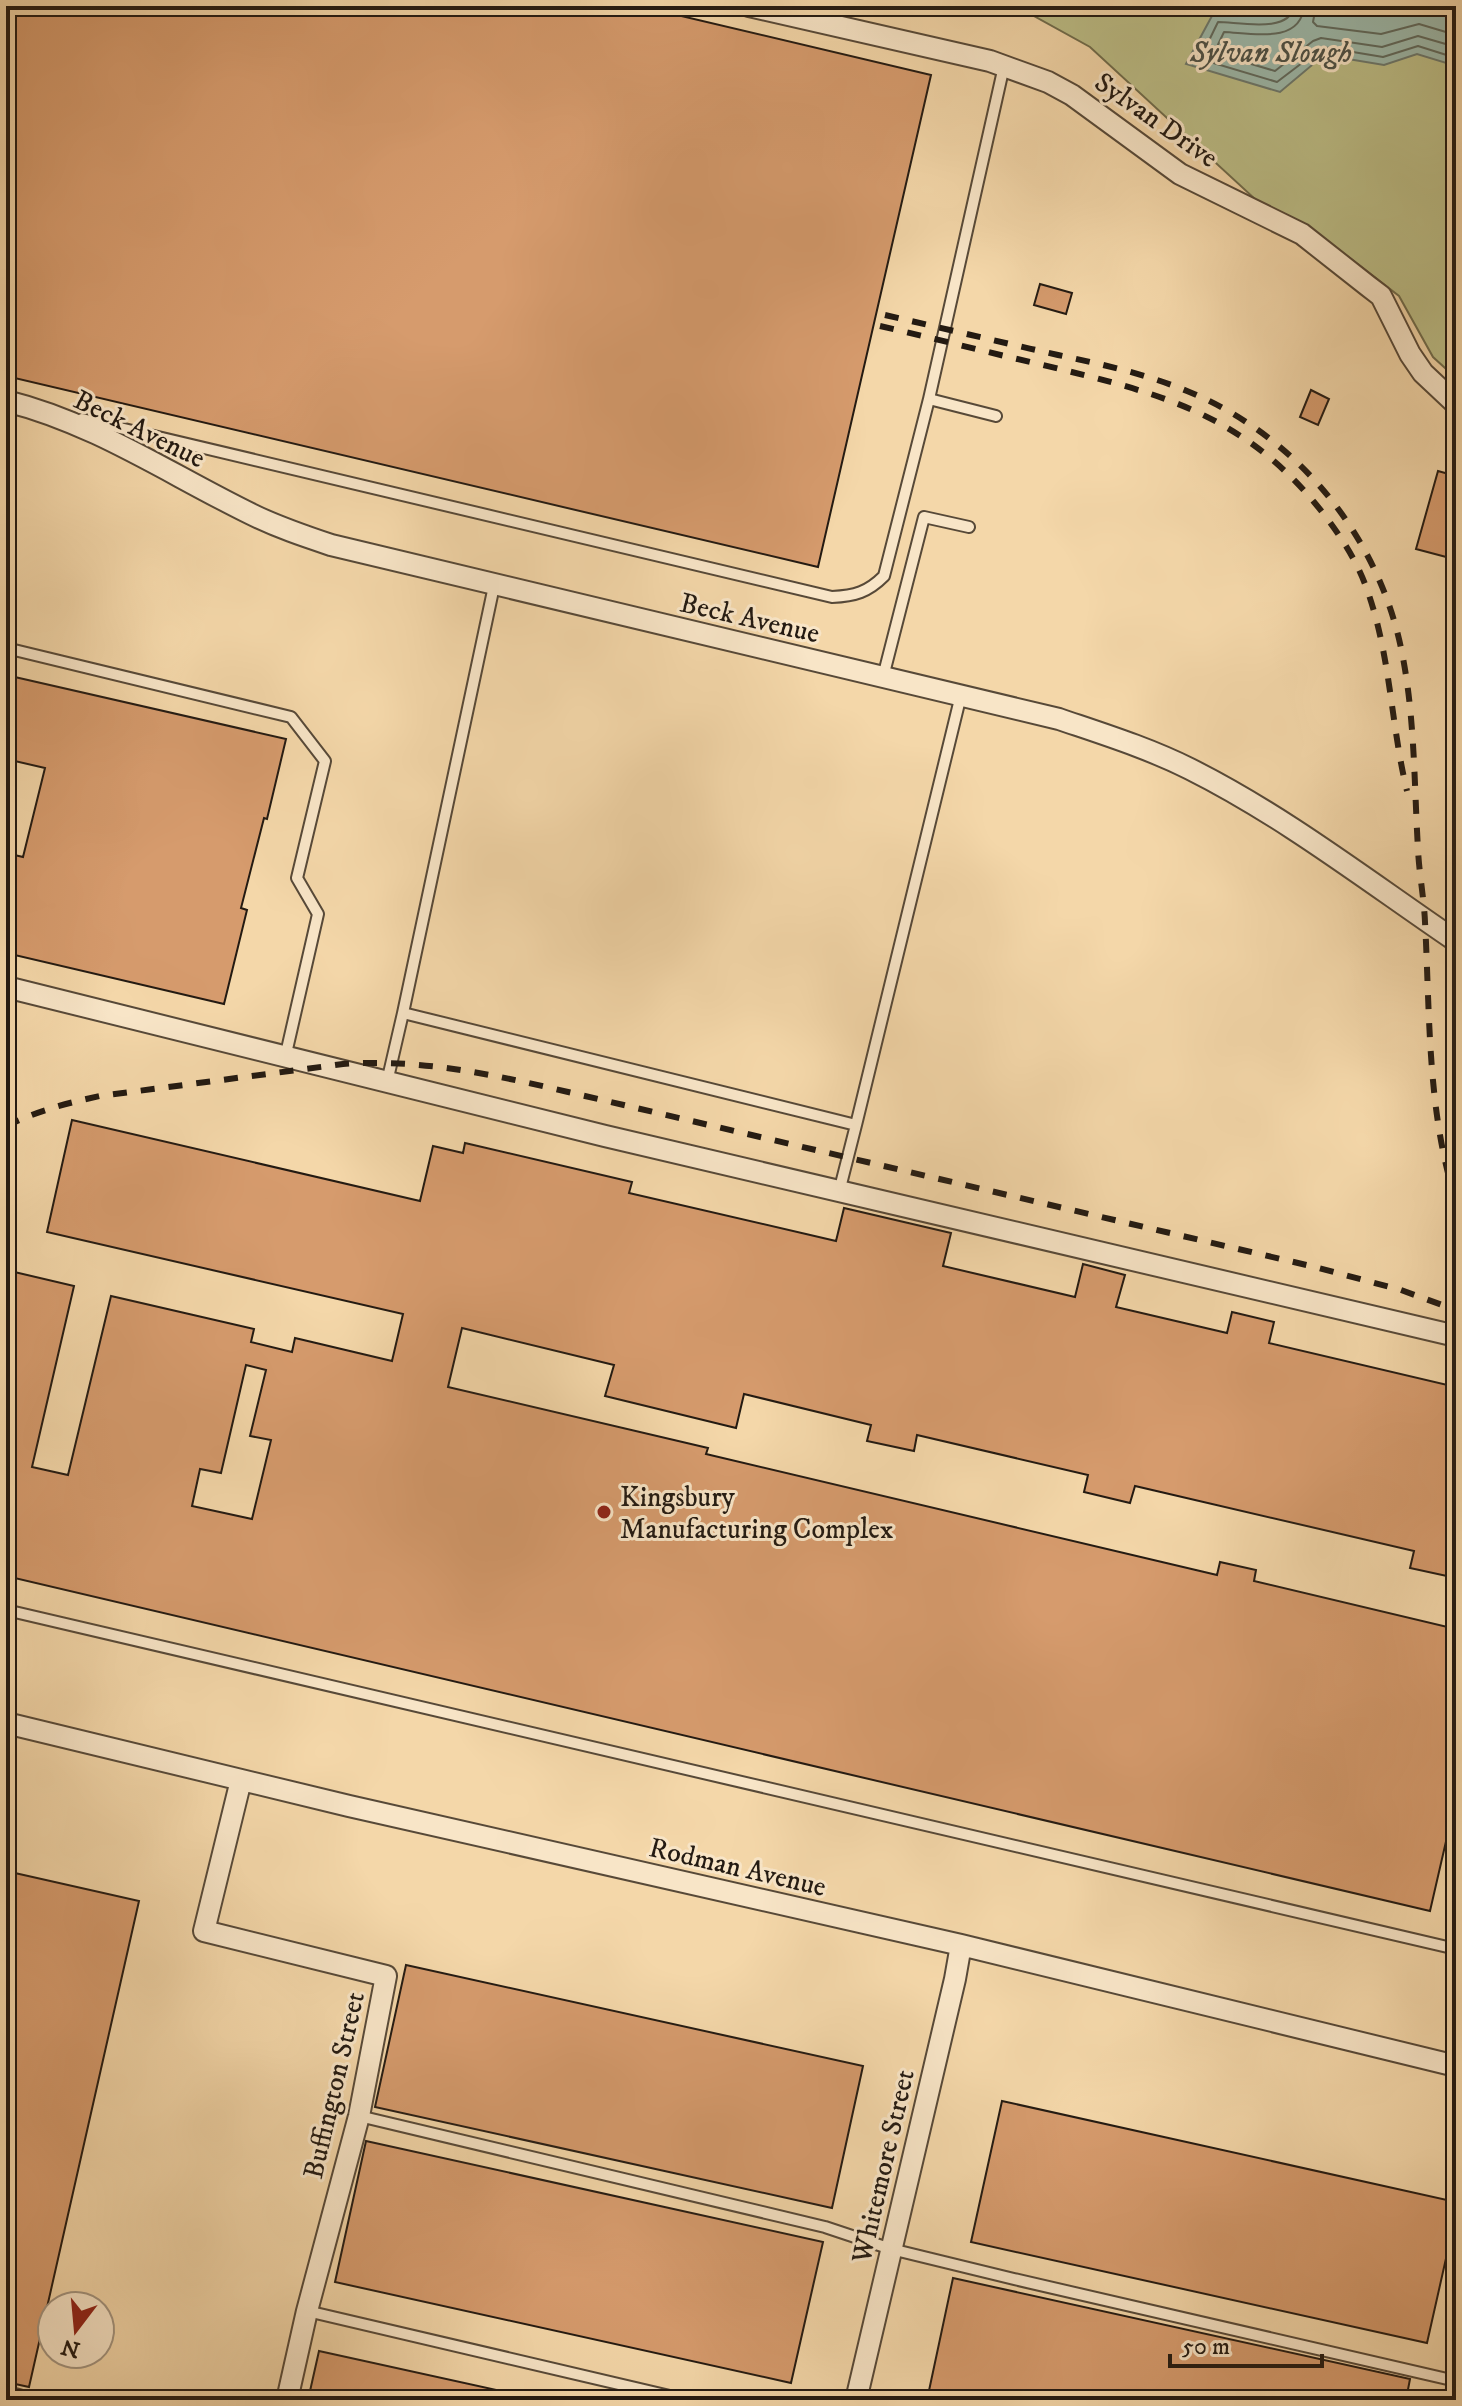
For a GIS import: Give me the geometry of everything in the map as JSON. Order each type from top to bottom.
[{"type":"street","name":"Sylvan Drive","points":[[749,6],[937,47],[1004,65],[1072,95],[1180,174],[1302,234],[1381,296],[1423,373],[1456,404]]},
{"type":"street","name":"Beck Avenue","points":[[14,403],[104,435],[239,508],[287,531],[331,545],[1059,719],[1188,768],[1280,821],[1456,941]]},
{"type":"street","points":[[6,987],[839,1192],[1456,1336]]},
{"type":"street","name":"Rodman Avenue","points":[[6,1723],[961,1945],[1456,2066]]},
{"type":"street","name":"Buffington Street","points":[[241,1780],[204,1931],[386,1976],[359,2116],[307,2311],[287,2400]]},
{"type":"street","name":"Whitemore Street","points":[[856,2400],[961,1945]]},
{"type":"street","points":[[1454,2400],[1456,2393]]},
{"type":"street","points":[[6,2397],[18,2400]]},
{"type":"lane","points":[[14,403],[832,597],[854,596],[872,588],[884,576],[929,399],[1004,65]]},
{"type":"lane","points":[[929,399],[996,416]]},
{"type":"lane","points":[[883,677],[924,517],[969,527]]},
{"type":"lane","points":[[387,1082],[494,586]]},
{"type":"lane","points":[[6,648],[291,717],[325,761],[297,878],[318,914],[285,1058]]},
{"type":"lane","points":[[839,1192],[961,695]]},
{"type":"lane","points":[[403,1013],[856,1125]]},
{"type":"lane","points":[[6,1610],[1456,1949]]},
{"type":"lane","points":[[359,2116],[825,2227],[891,2249],[1044,2287],[1456,2381]]},
{"type":"lane","points":[[307,2311],[687,2400]]},
{"type":"green space","points":[[1016,6],[1456,6],[1456,378],[1433,357],[1399,296],[1307,225],[1256,200],[1090,47]]},
{"type":"water","name":"Sylvan Slough","points":[[1290,6],[1456,6],[1456,66],[1417,54],[1384,65],[1324,55],[1280,92],[1186,64],[1213,14],[1276,16]]},
{"type":"building","points":[[6,6],[639,6],[931,75],[818,567],[6,376]]},
{"type":"building","points":[[1040,284],[1072,293],[1066,314],[1034,305]]},
{"type":"building","points":[[1311,390],[1329,399],[1318,425],[1300,417]]},
{"type":"building","points":[[1438,471],[1456,476],[1456,536],[1450,558],[1416,549]]},
{"type":"building","points":[[6,675],[286,739],[241,908],[247,910],[224,1004],[6,953],[6,853],[23,857],[45,768],[6,759]]},
{"type":"building","name":"Kingsbury Manufacturing Complex","points":[[72,1120],[420,1201],[433,1146],[463,1153],[465,1143],[632,1182],[629,1193],[836,1241],[844,1208],[951,1233],[943,1266],[1075,1297],[1083,1264],[1125,1275],[1116,1307],[1227,1333],[1232,1312],[1274,1322],[1269,1343],[1456,1387],[1456,1578],[1410,1568],[1414,1551],[1135,1486],[1130,1503],[1084,1492],[1088,1475],[917,1435],[914,1451],[867,1441],[871,1425],[744,1394],[736,1428],[605,1396],[614,1365],[462,1328],[448,1387],[708,1448],[706,1454],[1217,1575],[1220,1562],[1256,1570],[1254,1581],[1456,1629],[1456,1798],[1430,1911],[6,1576],[6,1270],[74,1286],[32,1467],[68,1475],[111,1296],[254,1329],[251,1342],[292,1352],[295,1338],[392,1361],[403,1314],[47,1232]],"holes":[[[246,1365],[266,1370],[250,1436],[271,1440],[252,1519],[192,1506],[200,1469],[221,1473]]]},
{"type":"building","points":[[6,1871],[139,1901],[51,2290],[36,2290],[36,2356],[29,2387],[6,2382]]},
{"type":"building","points":[[406,1965],[863,2066],[832,2208],[375,2107]]},
{"type":"building","points":[[1002,2101],[1456,2202],[1456,2214],[1427,2343],[971,2242]]},
{"type":"building","points":[[366,2141],[823,2242],[791,2383],[335,2282]]},
{"type":"building","points":[[953,2278],[1410,2379],[1406,2400],[927,2400]]},
{"type":"building","points":[[319,2351],[542,2400],[308,2400]]},
{"type":"railway","points":[[885,315],[1107,366],[1187,391],[1227,410],[1263,434],[1326,493],[1351,528],[1373,566],[1389,606],[1406,673],[1435,1098],[1456,1201]]},
{"type":"railway","points":[[880,326],[1154,395],[1222,425],[1254,445],[1285,471],[1336,531],[1365,584],[1380,636],[1407,791]]},
{"type":"railway","points":[[6,1126],[52,1108],[100,1096],[343,1064],[396,1063],[448,1068],[551,1088],[1315,1267],[1401,1290],[1456,1310]]},
{"type":"place","name":"Kingsbury Manufacturing Complex","points":[[604,1512]]}]
